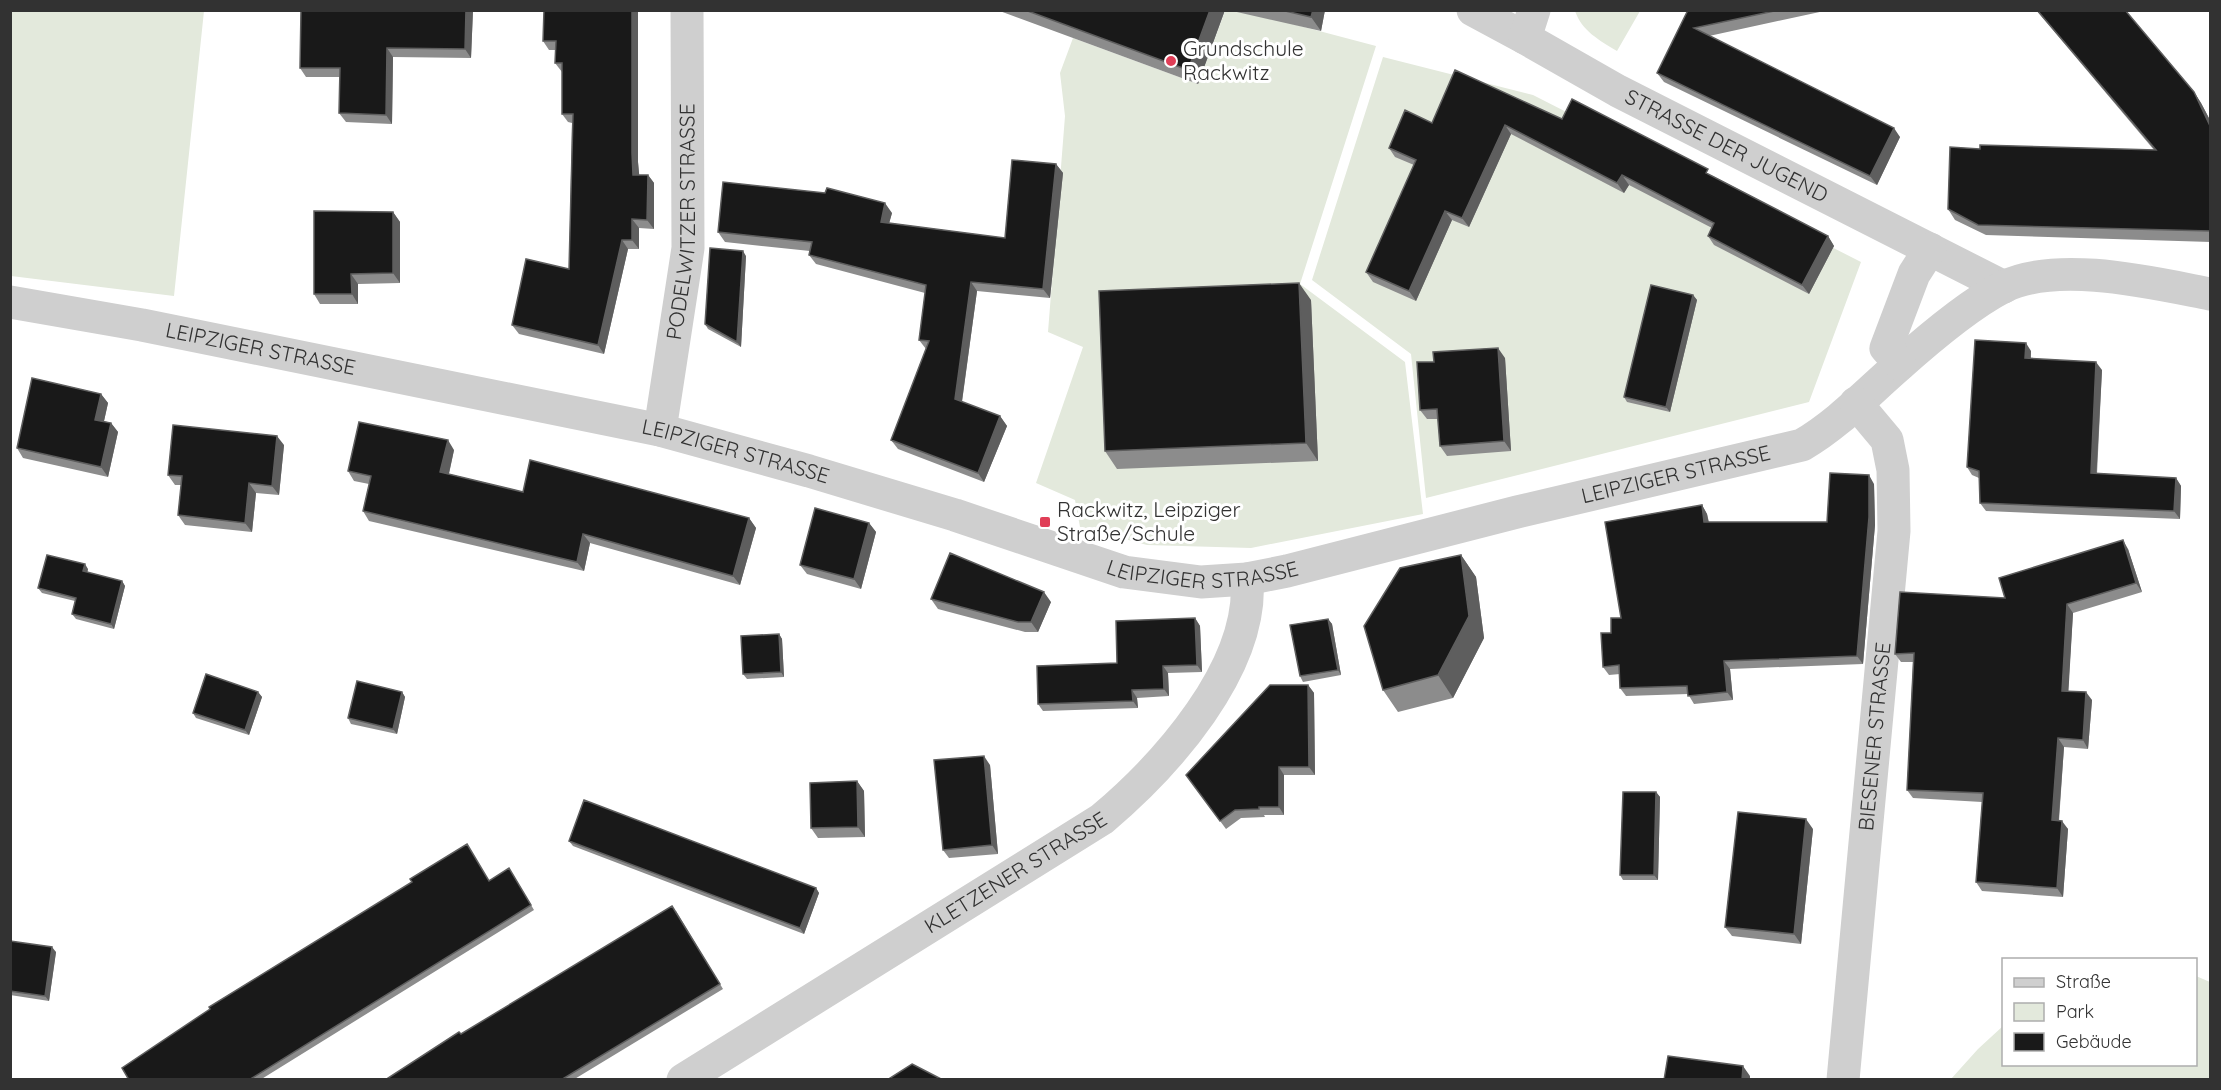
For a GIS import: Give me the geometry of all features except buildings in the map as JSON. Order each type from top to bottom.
[{"type":"street","name":"PODELWITZER STRASSE","points":[[660,430],[688,249],[687,10]]},
{"type":"street","name":"STRASSE DER JUGEND","points":[[1473,10],[1530,24],[1618,91],[2004,287]]},
{"type":"street","points":[[1900,364],[1886,348],[1914,274],[1930,249]]},
{"type":"street","name":"LEIPZIGER STRASSE","points":[[10,302],[153,327],[660,430],[956,515],[1124,572],[1201,582],[1247,579],[1802,445],[1825,432],[1900,364],[1955,320],[2004,287],[2038,277],[2078,275],[2133,279],[2211,294]]},
{"type":"street","name":"BIESENER STRASSE","points":[[1843,1080],[1894,531],[1893,470],[1887,440],[1856,404]]},
{"type":"street","name":"KLETZENER STRASSE","points":[[683,1080],[1102,819],[1134,792],[1166,758],[1194,721],[1230,663],[1244,620],[1248,596],[1247,579]]},
{"type":"green space","points":[[1575,10],[1640,11],[1617,51],[1587,30]]},
{"type":"green space","points":[[10,11],[204,11],[174,296],[11,276]]},
{"type":"green space","points":[[1225,11],[1244,11],[1376,46],[1300,284],[1405,362],[1423,514],[1251,548],[1147,545],[1080,527],[1075,500],[1036,483],[1083,347],[1048,332],[1065,116],[1060,73],[1073,38],[1198,84]]},
{"type":"green space","points":[[1383,57],[1533,95],[1861,262],[1809,402],[1426,498],[1411,354],[1312,280]]},
{"type":"green space","points":[[2197,976],[2210,982],[2210,1079],[1951,1079],[2002,1027],[2002,1066],[2197,1066]]},
{"type":"place","name":"Grundschule Rackwitz","points":[[1171,61]]},
{"type":"place","name":"Rackwitz, Leipziger Straße/Schule","points":[[1045,522]]}]
